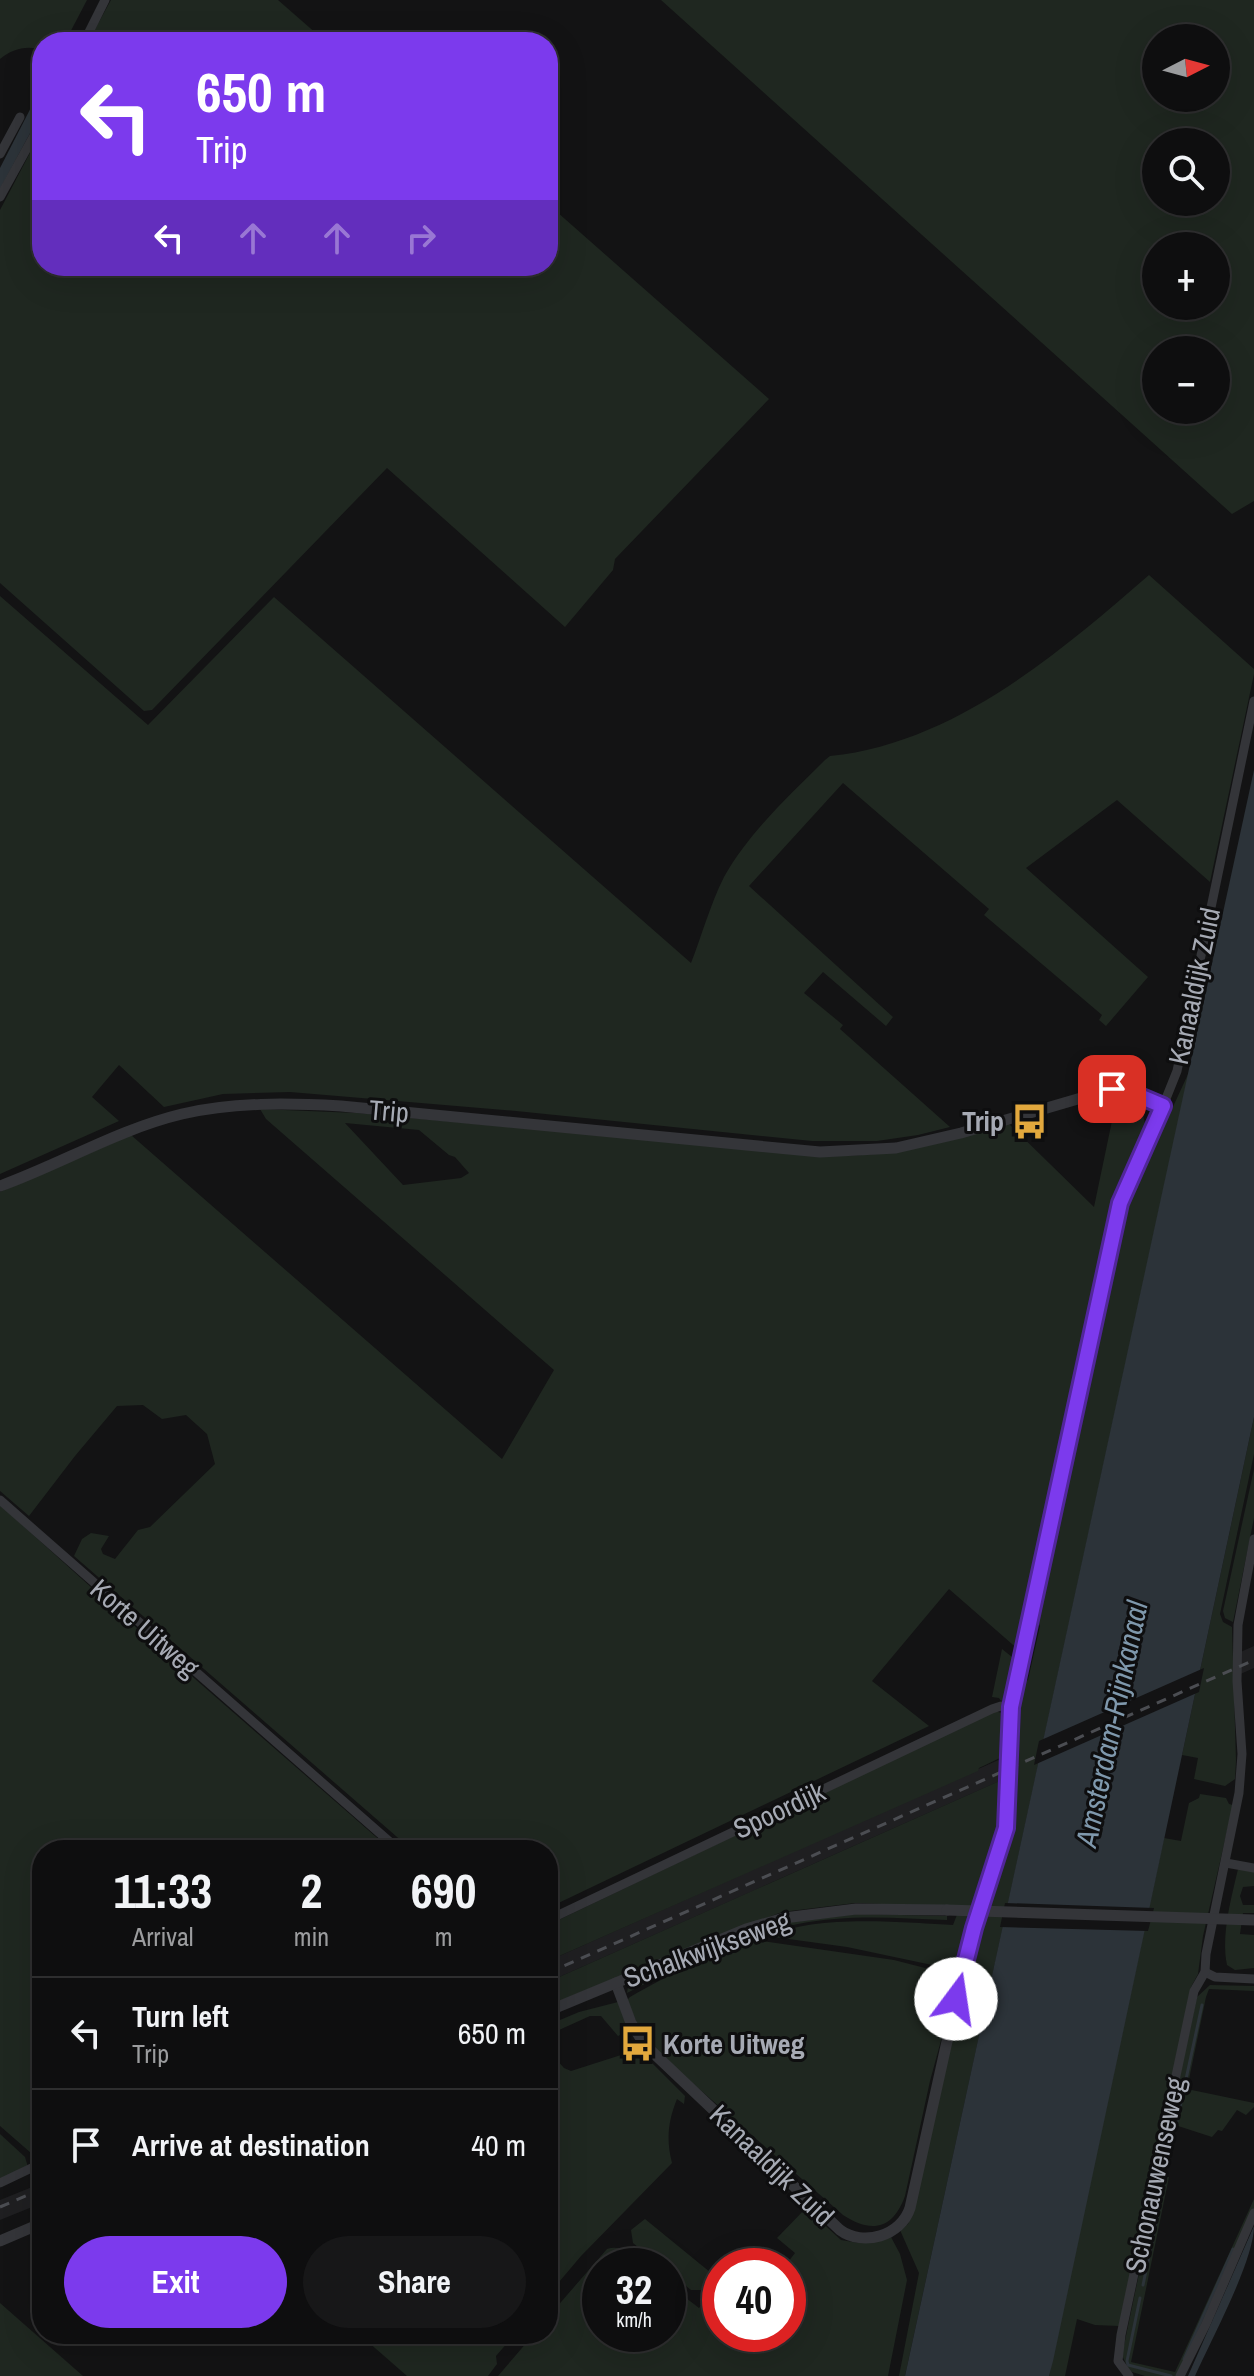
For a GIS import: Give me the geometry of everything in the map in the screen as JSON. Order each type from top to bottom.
[{"type":"street","points":[[89,32],[105,0]]},
{"type":"street","points":[[0,154],[20,117]]},
{"type":"street","points":[[0,197],[32,139]]},
{"type":"street","name":"Kanaaldijk Zuid","points":[[616,1983],[631,2023],[645,2045],[840,2230],[850,2237],[881,2235],[898,2227],[907,2217],[974,1928],[1006,1828],[1011,1707],[1120,1203],[1177,1071],[1254,701]]},
{"type":"street","name":"Trip","points":[[0,1186],[140,1127],[181,1114],[244,1105],[297,1103],[341,1106],[820,1152],[896,1148],[961,1133],[1112,1089],[1125,1090],[1163,1106]]},
{"type":"street","name":"Korte Uitweg","points":[[0,1500],[388,1840]]},
{"type":"street","name":"Schonauwenseweg","points":[[1129,2376],[1118,2361],[1121,2335],[1194,1991],[1205,1972],[1239,1793],[1242,1754],[1237,1681],[1238,1625],[1254,1539]]},
{"type":"street","name":"Spoordijk","points":[[558,1915],[992,1709],[1011,1707]]},
{"type":"street","points":[[1226,1863],[1254,1868]]},
{"type":"street","name":"Schalkwijkseweg","points":[[558,2007],[746,1929],[784,1918],[856,1909],[1254,1920]]},
{"type":"street","points":[[1205,1972],[1215,1977],[1254,1979]]},
{"type":"street","points":[[0,2183],[32,2168]]},
{"type":"street","points":[[1180,2376],[1254,2213]]},
{"type":"street","points":[[0,2241],[32,2227]]},
{"type":"shaded area","points":[[0,0],[87,0],[70,32],[32,32],[32,48],[20,49],[0,59]]},
{"type":"shaded area","points":[[111,0],[278,0],[315,32],[93,32]]},
{"type":"shaded area","points":[[661,0],[1254,0],[1254,501],[1232,514]]},
{"type":"shaded area","points":[[32,149],[32,276],[558,276],[558,213],[769,399],[615,559],[613,570],[565,627],[387,468],[152,710],[144,711],[0,583],[0,210]]},
{"type":"shaded area","points":[[1149,575],[1254,669],[1254,674],[1210,882],[1117,800],[1026,868],[1148,977],[1106,1026],[1099,1020],[1102,1015],[984,915],[989,909],[843,783],[749,886],[893,1017],[886,1026],[823,972],[804,993],[843,1025],[840,1029],[950,1127],[877,1141],[812,1141],[290,1092],[223,1094],[164,1107],[119,1065],[92,1097],[119,1121],[0,1174],[0,596],[148,725],[274,597],[691,963],[714,898],[734,861],[770,815],[825,760],[830,756],[876,748],[961,714],[1041,664]]},
{"type":"shaded area","points":[[1189,1072],[905,2376],[899,2376],[919,2273],[900,2230],[908,2224],[914,2209],[955,2020],[1014,1814],[1013,1749],[1021,1684],[1028,1680],[1040,1626],[1035,1618],[1045,1572],[1054,1548],[1126,1214]]},
{"type":"shaded area","points":[[1117,1097],[1137,1102],[1146,1127],[1112,1208],[1019,1650],[949,1589],[872,1681],[929,1726],[558,1903],[558,1840],[401,1840],[74,1556],[82,1539],[91,1533],[109,1536],[101,1549],[103,1554],[115,1559],[138,1530],[150,1527],[215,1464],[207,1434],[186,1415],[162,1419],[143,1405],[117,1406],[29,1516],[0,1491],[0,1192],[131,1135],[502,1459],[554,1370],[266,1119],[260,1109],[357,1113],[831,1156],[899,1151],[1009,1124],[1094,1207]],"holes":[[[345,1123],[419,1130],[455,1157],[469,1173],[461,1178],[403,1185]]]},
{"type":"shaded area","points":[[1254,1417],[1254,1454],[1220,1614],[1223,1622],[1232,1627],[1236,1761],[1235,1779],[1225,1786],[1194,1779],[1198,1758],[1182,1755]]},
{"type":"shaded area","points":[[1254,1469],[1254,1518],[1233,1622],[1225,1618],[1223,1611]]},
{"type":"shaded area","points":[[0,1505],[380,1840],[32,1840],[32,2153],[0,2126]]},
{"type":"shaded area","points":[[1254,1646],[1254,1668],[558,1978],[558,1957]]},
{"type":"shaded area","points":[[1002,1649],[1017,1661],[1011,1695],[1001,1701],[992,1697]]},
{"type":"shaded area","points":[[995,1711],[1005,1714],[1002,1757],[978,1771],[558,1957],[558,1920]]},
{"type":"shaded area","points":[[1004,1779],[999,1831],[968,1926],[959,1967],[951,1969],[847,1947],[774,1937],[789,1930],[834,1922],[953,1925],[960,1907],[855,1903],[782,1912],[558,2002],[558,1978]]},
{"type":"shaded area","points":[[1200,1794],[1226,1798],[1233,1805],[1119,2326],[1095,2325],[1077,2319],[1065,2376],[1049,2376],[1164,1838],[1181,1841],[1189,1803],[1199,1798]]},
{"type":"shaded area","points":[[1238,1869],[1254,1871],[1254,1886],[1243,1887],[1240,1896],[1243,1905],[1254,1905],[1254,1913],[1243,1913],[1240,1934],[1254,1935],[1254,1968],[1235,1970],[1227,1965],[1225,1942]]},
{"type":"shaded area","points":[[856,1914],[947,1916],[947,1920],[853,1918],[775,1929],[710,1952],[627,1993],[628,1987],[637,1980],[747,1934],[785,1923]]},
{"type":"shaded area","points":[[762,1941],[894,1960],[956,1976],[946,2020],[941,2023],[925,2022],[941,2028],[943,2033],[905,2196],[888,2222],[863,2225],[843,2215],[657,2052],[639,2028],[627,2000],[630,1997],[711,1955]]},
{"type":"shaded area","points":[[1210,1985],[1254,1986],[1254,1991],[1209,1989],[1206,1997],[1187,2089],[1254,2103],[1246,2115],[1237,2110],[1222,2131],[1218,2130],[1212,2137],[1175,2125],[1170,2120],[1197,1997]]},
{"type":"shaded area","points":[[618,2002],[629,2031],[618,2036],[601,2016],[590,2016],[558,2030],[558,2021]]},
{"type":"shaded area","points":[[636,2047],[685,2096],[684,2104],[677,2099],[670,2123],[672,2163],[589,2248],[582,2248],[582,2255],[558,2283],[558,2061],[571,2071]]},
{"type":"shaded area","points":[[0,2134],[25,2157],[28,2167],[0,2180]]},
{"type":"shaded area","points":[[1169,2177],[1131,2362],[1175,2372],[1254,2199],[1254,2210],[1178,2376],[1145,2376],[1129,2371],[1122,2355],[1159,2178]]},
{"type":"shaded area","points":[[32,2187],[32,2207],[0,2220],[0,2200]]},
{"type":"shaded area","points":[[806,2208],[841,2240],[859,2243],[891,2237],[900,2254],[907,2280],[888,2376],[498,2376],[525,2344],[558,2344],[558,2305],[582,2278],[582,2352],[686,2352],[686,2298],[699,2308],[702,2305],[702,2352],[806,2352],[806,2248],[789,2248],[777,2238]]},
{"type":"shaded area","points":[[645,2219],[680,2248],[639,2248],[633,2243],[631,2230]]},
{"type":"shaded area","points":[[686,2252],[702,2266],[702,2290],[691,2290],[686,2286]]},
{"type":"shaded area","points":[[0,2303],[32,2331],[32,2344],[47,2344],[83,2376],[0,2376]]},
{"type":"shaded area","points":[[370,2344],[506,2344],[496,2356],[497,2364],[488,2376],[407,2376]]},
{"type":"water","points":[[32,106],[32,130],[0,189],[0,168]]},
{"type":"water","name":"Amsterdam-Rijnkanaal","points":[[1254,770],[1254,1417],[1053,2361],[1049,2376],[905,2376]]},
{"type":"water","points":[[1254,2226],[1247,2259],[1230,2301],[1195,2376],[1188,2376]]},
{"type":"pier","points":[[1204,1668],[1199,1692],[1034,1765],[1039,1741]]},
{"type":"pier","points":[[1005,1903],[1154,1908],[1148,1931],[1000,1927]]},
{"type":"waterway","points":[[1177,2121],[1202,2005]]},
{"type":"waterway","points":[[1169,2158],[1174,2136]]},
{"type":"waterway","points":[[1143,2285],[1165,2180]]},
{"type":"waterway","points":[[1184,2359],[1233,2249]]},
{"type":"waterway","points":[[1140,2298],[1128,2365],[1171,2376]]},
{"type":"railway","points":[[558,1969],[1254,1660]]},
{"type":"railway","points":[[0,2207],[32,2193]]},
{"type":"place","name":"Trip","points":[[1030,1121]]},
{"type":"place","name":"Korte Uitweg","points":[[637,2044]]},
{"type":"route","points":[[956,1999],[974,1928],[1006,1828],[1011,1707],[1120,1203],[1163,1106],[1125,1090],[1112,1089]]}]
